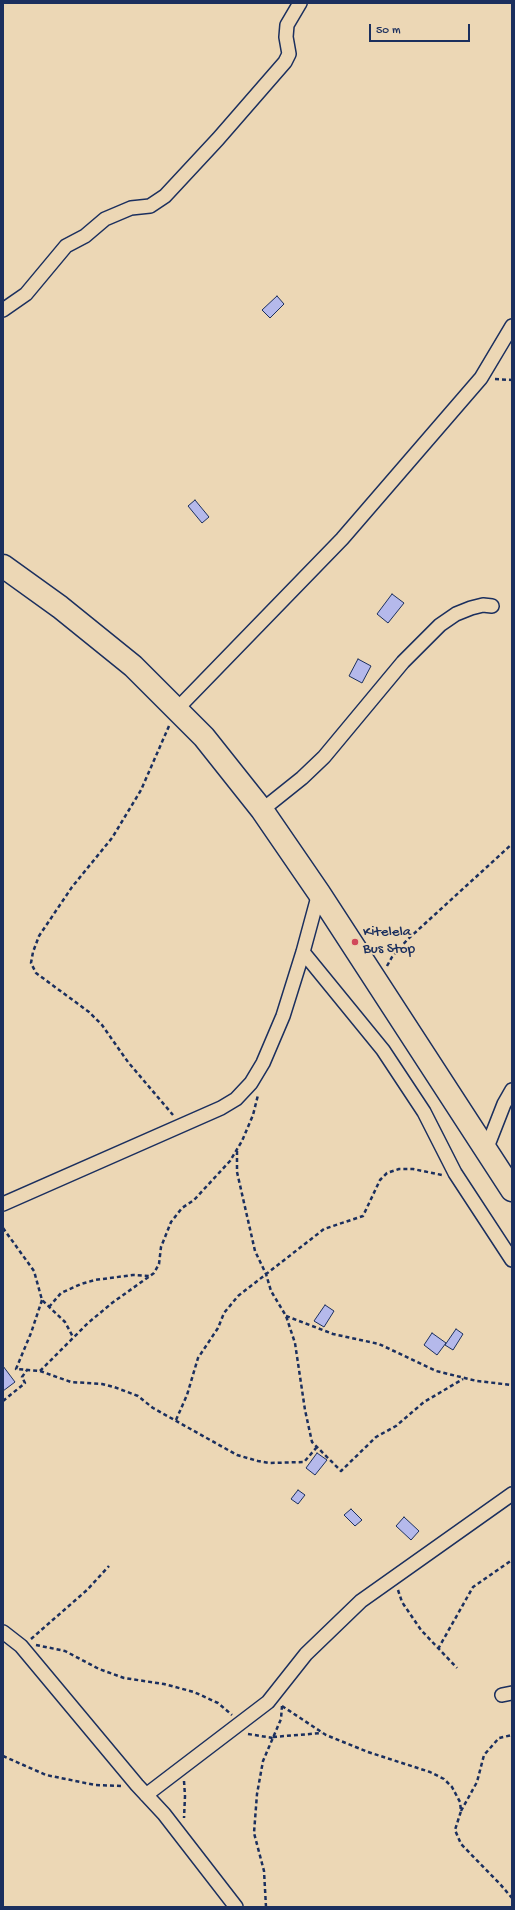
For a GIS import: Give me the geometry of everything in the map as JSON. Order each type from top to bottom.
[{"type":"highway","points":[[3,566],[60,607],[133,666],[204,737],[262,810],[319,893],[512,1190]]},
{"type":"street","points":[[3,310],[26,294],[66,246],[88,234],[104,219],[131,208],[150,206],[165,196],[218,139],[285,62],[289,54],[286,37],[287,25],[300,3]]},
{"type":"street","points":[[177,709],[342,539],[481,378],[512,326]]},
{"type":"street","points":[[262,810],[302,778],[324,757],[403,662],[440,625],[456,614],[471,608],[483,605],[492,606]]},
{"type":"street","points":[[3,1204],[221,1108],[236,1099],[251,1083],[263,1063],[283,1016],[303,952],[319,893]]},
{"type":"street","points":[[303,952],[383,1050],[424,1112],[458,1178],[512,1260]]},
{"type":"street","points":[[486,1150],[504,1104],[512,1090]]},
{"type":"street","points":[[141,1790],[180,1770],[268,1702],[306,1654],[361,1601],[512,1494]]},
{"type":"street","points":[[3,1632],[21,1646],[141,1790],[182,1836],[198,1860],[236,1907]]},
{"type":"path","points":[[177,709],[164,734],[141,790],[112,838],[72,887],[47,924],[33,952],[31,963],[36,973],[88,1012],[102,1026],[128,1062],[181,1125]]},
{"type":"path","points":[[378,984],[392,957],[403,943],[512,844]]},
{"type":"path","points":[[40,1371],[73,1338],[112,1303],[151,1276],[157,1269],[165,1234],[176,1215],[208,1185],[237,1151],[253,1115],[258,1094]]},
{"type":"path","points":[[237,1151],[237,1172],[254,1251],[266,1274],[271,1291],[286,1316],[295,1343],[304,1410],[312,1442],[341,1471],[376,1437],[396,1426],[424,1402],[463,1378]]},
{"type":"path","points":[[176,1420],[187,1395],[198,1358],[218,1328],[224,1313],[238,1296],[324,1229],[363,1216],[380,1180],[387,1173],[399,1169],[413,1169],[458,1178]]},
{"type":"path","points":[[3,1228],[34,1271],[42,1300],[64,1322],[73,1338]]},
{"type":"path","points":[[49,1307],[61,1293],[81,1284],[95,1280],[133,1274],[151,1276]]},
{"type":"path","points":[[42,1300],[28,1343],[16,1369],[40,1371],[71,1382],[102,1384],[138,1396],[153,1408],[237,1454],[258,1461],[269,1463],[304,1462],[317,1447]]},
{"type":"path","points":[[286,1316],[333,1334],[379,1344],[430,1369],[463,1378],[512,1385]]},
{"type":"path","points":[[3,1401],[25,1383],[22,1377],[27,1370]]},
{"type":"path","points":[[438,1649],[474,1587],[512,1560]]},
{"type":"path","points":[[109,1566],[87,1590],[28,1641],[65,1651],[110,1674],[145,1682],[179,1687],[194,1692],[218,1703],[242,1722]]},
{"type":"path","points":[[395,1576],[402,1602],[421,1630],[457,1668]]},
{"type":"path","points":[[266,1907],[262,1858],[254,1833],[259,1775],[281,1719],[281,1685]]},
{"type":"path","points":[[282,1706],[322,1732],[368,1752],[430,1772],[444,1779],[456,1794],[460,1802],[461,1811]]},
{"type":"path","points":[[227,1734],[248,1734],[273,1737],[322,1732]]},
{"type":"path","points":[[512,1735],[499,1738],[484,1755],[477,1782],[461,1811],[455,1830],[461,1844],[512,1898]]},
{"type":"path","points":[[3,1756],[46,1775],[95,1785],[141,1790]]},
{"type":"path","points":[[180,1770],[183,1778],[185,1796],[182,1836]]},
{"type":"building","points":[[277,296],[284,304],[270,318],[262,310]]},
{"type":"building","points":[[195,500],[209,517],[202,523],[188,506]]},
{"type":"building","points":[[392,594],[404,603],[388,623],[377,614]]},
{"type":"building","points":[[358,659],[371,666],[362,683],[349,676]]},
{"type":"building","points":[[325,1305],[334,1311],[324,1327],[314,1321]]},
{"type":"building","points":[[456,1329],[463,1334],[453,1350],[445,1345]]},
{"type":"building","points":[[432,1333],[446,1343],[437,1355],[424,1345]]},
{"type":"building","points":[[3,1366],[15,1382],[3,1391]]},
{"type":"building","points":[[317,1453],[327,1460],[315,1475],[306,1468]]},
{"type":"building","points":[[298,1490],[305,1495],[298,1504],[291,1499]]},
{"type":"building","points":[[351,1509],[362,1520],[355,1526],[344,1515]]},
{"type":"building","points":[[404,1517],[419,1531],[411,1540],[396,1526]]},
{"type":"place","name":"Kitelela Bus Stop","points":[[355,942]]}]
